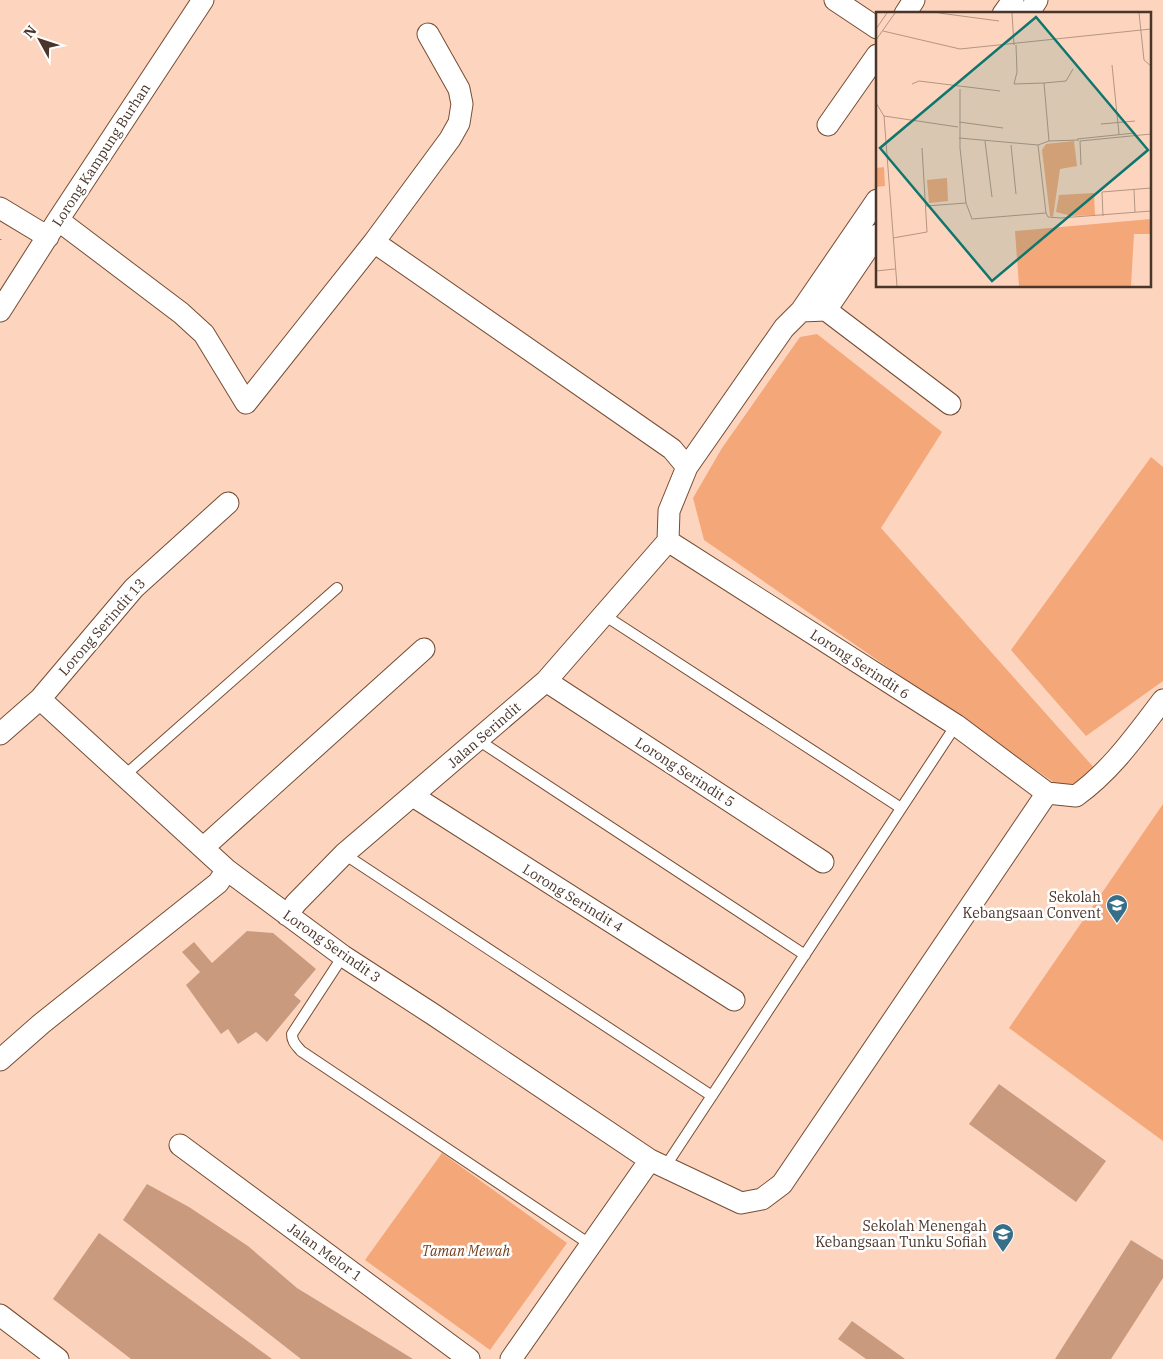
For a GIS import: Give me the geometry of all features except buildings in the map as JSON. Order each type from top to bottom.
[{"type":"street","name":"Lorong Kampung Burhan","points":[[0,312],[203,0]]},
{"type":"street","points":[[835,0],[876,27]]},
{"type":"street","points":[[906,12],[914,0]]},
{"type":"street","points":[[1005,12],[1013,0]]},
{"type":"street","points":[[1029,12],[1037,0]]},
{"type":"street","points":[[0,208],[53,228],[181,312],[204,334],[246,403],[374,242],[450,139],[459,123],[462,104],[459,89],[428,34]]},
{"type":"street","points":[[828,125],[876,56]]},
{"type":"street","points":[[668,541],[669,511],[687,467],[784,328],[801,312],[876,201]]},
{"type":"street","points":[[826,310],[876,236]]},
{"type":"street","points":[[374,242],[672,449],[687,467]]},
{"type":"street","points":[[801,312],[826,310],[950,404]]},
{"type":"street","name":"Lorong Serindit 13","points":[[0,734],[40,699],[134,588],[228,503]]},
{"type":"street","name":"Jalan Serindit","points":[[287,915],[296,903],[344,854],[546,681],[668,541]]},
{"type":"street","name":"Lorong Serindit 6","points":[[668,541],[956,725],[1047,793]]},
{"type":"street","points":[[204,847],[424,649]]},
{"type":"street","name":"Lorong Serindit 5","points":[[546,681],[823,862]]},
{"type":"street","name":"Lorong Serindit 3","points":[[40,699],[227,870],[343,956],[657,1163],[741,1203],[762,1198],[782,1184],[1047,793]]},
{"type":"street","points":[[1047,793],[1076,796],[1092,785],[1108,770],[1163,700]]},
{"type":"street","name":"Lorong Serindit 4","points":[[413,796],[734,1000]]},
{"type":"street","points":[[0,1060],[41,1024],[218,883],[227,870]]},
{"type":"street","name":"Jalan Melor 1","points":[[180,1145],[469,1359]]},
{"type":"street","points":[[510,1359],[591,1244],[657,1163]]},
{"type":"street","points":[[0,1315],[58,1359]]},
{"type":"lane","points":[[124,776],[337,588]]},
{"type":"lane","points":[[604,615],[901,808]]},
{"type":"lane","points":[[657,1163],[712,1096],[956,725]]},
{"type":"lane","points":[[478,740],[805,955]]},
{"type":"lane","points":[[344,854],[712,1096]]},
{"type":"lane","points":[[343,956],[292,1034],[292,1040],[295,1045],[591,1244]]},
{"type":"green space","points":[[817,334],[942,432],[881,528],[1096,770],[1080,788],[1059,786],[704,540],[693,498],[722,448],[800,337]]},
{"type":"green space","points":[[1151,457],[1163,467],[1163,681],[1086,736],[1011,650]]},
{"type":"green space","name":"Sekolah Kebangsaan Convent","points":[[1163,804],[1163,1141],[1009,1028]]},
{"type":"green space","name":"Taman Mewah","points":[[442,1153],[567,1243],[490,1350],[365,1260]]},
{"type":"place","name":"Sekolah Kebangsaan Convent","points":[[1117,924]]},
{"type":"place","name":"Sekolah Menengah Kebangsaan Tunku Sofiah","points":[[1003,1253]]}]
